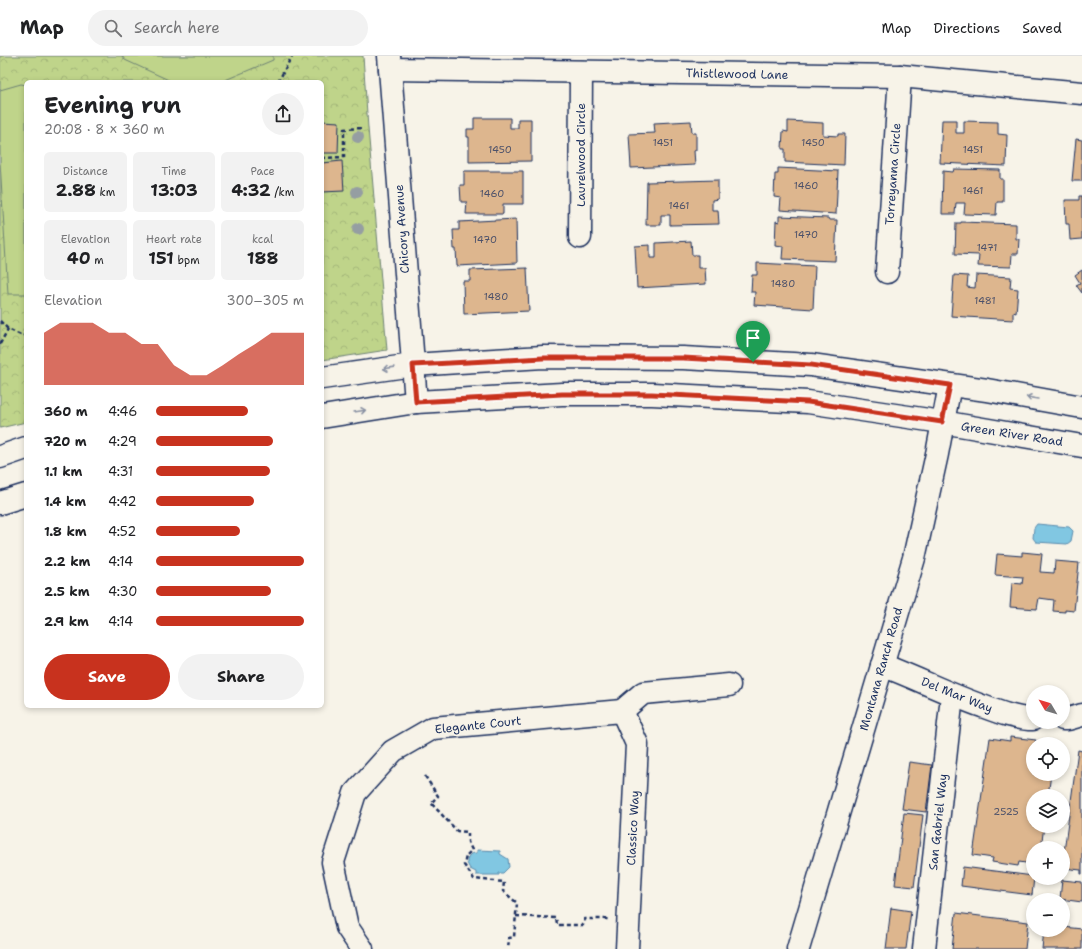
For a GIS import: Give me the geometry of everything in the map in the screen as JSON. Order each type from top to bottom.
[{"type":"street","name":"Thistlewood Lane","points":[[390,63],[581,72],[900,76],[1082,93]]},
{"type":"street","name":"Chicory Avenue","points":[[390,63],[416,402]]},
{"type":"street","name":"Laurelwood Circle","points":[[580,237],[581,72]]},
{"type":"street","name":"Torreyanna Circle","points":[[887,272],[900,76]]},
{"type":"street","points":[[324,378],[413,365],[543,358],[683,358],[811,365],[950,385],[1082,407]]},
{"type":"street","name":"Montana Ranch Road","points":[[798,949],[914,558],[936,462],[942,422],[950,385]]},
{"type":"street","name":"Green River Road","points":[[324,417],[416,402],[562,394],[652,394],[808,402],[942,422],[1082,446]]},
{"type":"street","points":[[0,457],[24,449]]},
{"type":"street","points":[[0,503],[24,496]]},
{"type":"street","name":"Del Mar Way","points":[[882,665],[952,696],[1003,714],[1026,719]]},
{"type":"street","points":[[622,711],[644,693],[729,684]]},
{"type":"street","name":"San Gabriel Way","points":[[924,949],[952,696]]},
{"type":"street","name":"Elegante Court","points":[[362,949],[347,927],[333,862],[355,793],[393,751],[433,728],[622,711]]},
{"type":"street","name":"Classico Way","points":[[622,711],[637,744],[627,949]]},
{"type":"street","points":[[1070,718],[1082,715]]},
{"type":"path","points":[[279,80],[292,56]]},
{"type":"path","points":[[324,158],[344,157],[344,128],[364,128]]},
{"type":"path","points":[[0,321],[8,329],[24,335]]},
{"type":"path","points":[[0,344],[8,329]]},
{"type":"path","points":[[425,776],[438,796],[431,803],[457,831],[468,832],[468,842],[472,850],[466,856],[464,865],[468,872],[474,879],[504,882],[503,891],[517,903],[514,937],[509,938],[508,949]]},
{"type":"path","points":[[516,916],[556,918],[557,925],[583,925],[585,919],[608,919]]},
{"type":"green space","points":[[0,56],[363,56],[387,350],[324,360],[324,80],[24,80],[24,422],[0,428]]},
{"type":"green space","points":[[122,56],[273,56],[273,60],[225,80],[169,80],[125,60]]},
{"type":"green space","points":[[21,84],[24,85],[24,294],[8,294],[0,162],[0,90]]},
{"type":"water","points":[[1037,524],[1069,527],[1073,531],[1071,541],[1067,544],[1036,542],[1033,538],[1034,528]]},
{"type":"water","points":[[477,850],[500,851],[500,854],[508,859],[509,867],[503,873],[499,873],[499,875],[476,875],[476,872],[470,869],[467,863],[469,855],[477,853]]},
{"type":"building","points":[[474,118],[510,118],[510,128],[518,128],[518,119],[531,119],[531,161],[469,162],[469,137],[467,137],[467,129],[474,129]]},
{"type":"building","points":[[942,120],[956,120],[956,133],[964,133],[964,121],[998,122],[998,134],[1007,135],[1006,166],[940,163]]},
{"type":"building","points":[[324,121],[339,122],[338,153],[324,153]]},
{"type":"building","points":[[691,121],[692,133],[696,133],[696,150],[694,151],[695,165],[631,168],[629,134],[655,133],[654,123]]},
{"type":"building","points":[[788,121],[823,123],[823,135],[838,136],[838,134],[845,134],[844,165],[785,162],[785,149],[782,149],[783,131],[788,132]]},
{"type":"building","points":[[1076,139],[1082,140],[1082,181],[1072,181]]},
{"type":"building","points":[[342,161],[344,191],[324,192],[324,163]]},
{"type":"building","points":[[778,168],[838,171],[836,214],[780,210],[781,198],[774,197],[775,174],[778,174]]},
{"type":"building","points":[[954,169],[1000,170],[1000,179],[1003,179],[1003,202],[997,202],[996,215],[964,214],[965,203],[956,203],[955,214],[942,214],[943,171],[953,172]]},
{"type":"building","points":[[464,171],[523,171],[523,204],[503,204],[503,214],[466,214],[467,202],[461,202],[460,185],[464,185]]},
{"type":"building","points":[[718,180],[718,199],[712,200],[712,210],[718,210],[719,224],[670,225],[670,215],[661,215],[661,225],[646,225],[647,182]]},
{"type":"building","points":[[1079,196],[1082,196],[1082,239],[1070,240],[1069,224],[1066,224],[1065,200],[1079,200]]},
{"type":"building","points":[[779,216],[828,218],[829,220],[837,220],[835,261],[782,259],[783,246],[775,245],[776,221],[779,222]]},
{"type":"building","points":[[516,219],[517,263],[457,266],[453,230],[459,230],[459,222]]},
{"type":"building","points":[[956,223],[1016,224],[1016,239],[1019,239],[1018,254],[1012,254],[1011,267],[978,266],[979,255],[955,254]]},
{"type":"building","points":[[691,241],[692,255],[698,255],[698,268],[705,268],[706,284],[637,288],[635,246],[650,245],[650,258],[656,258],[656,243]]},
{"type":"building","points":[[757,263],[815,266],[813,309],[754,305],[755,292],[751,292],[752,275],[757,275]]},
{"type":"building","points":[[527,268],[529,311],[464,314],[463,281],[470,281],[470,270]]},
{"type":"building","points":[[1082,270],[1082,293],[1076,285],[1080,283],[1075,275]]},
{"type":"building","points":[[954,275],[968,276],[967,287],[975,288],[976,275],[1011,277],[1010,288],[1018,289],[1016,313],[1013,312],[1013,320],[951,316]]},
{"type":"building","points":[[1022,552],[1042,554],[1040,572],[1054,573],[1055,561],[1079,563],[1074,611],[1053,611],[1054,600],[1039,598],[1037,609],[1010,607],[1012,583],[1022,584],[1023,577],[995,575],[997,554],[1022,556]]},
{"type":"building","points":[[1010,737],[1026,739],[1026,781],[1050,781],[1049,789],[1026,789],[1026,833],[1043,833],[1042,841],[1026,841],[1026,863],[1019,862],[1018,866],[992,862],[993,858],[973,855],[990,738],[1010,741]]},
{"type":"building","points":[[1078,750],[1082,751],[1082,874],[1081,870],[1070,869],[1070,841],[1065,841],[1067,833],[1070,833],[1070,808]]},
{"type":"building","points":[[909,762],[932,765],[926,812],[902,809]]},
{"type":"building","points":[[904,813],[923,815],[914,887],[895,885]]},
{"type":"building","points":[[963,867],[1026,875],[1026,885],[1033,885],[1032,893],[1026,893],[1026,894],[961,886]]},
{"type":"building","points":[[1070,881],[1082,882],[1082,902],[1070,900],[1070,893],[1061,893],[1061,885],[1070,885]]},
{"type":"building","points":[[891,908],[911,911],[906,949],[886,949]]},
{"type":"building","points":[[956,913],[1026,922],[1025,949],[952,949]]},
{"type":"building","points":[[1070,928],[1082,929],[1082,949],[1042,949],[1043,937],[1070,937]]},
{"type":"route","points":[[543,358],[683,358],[753,362],[811,365],[950,385],[942,422],[808,402],[652,394],[562,394],[416,402],[413,365],[543,358]]}]
